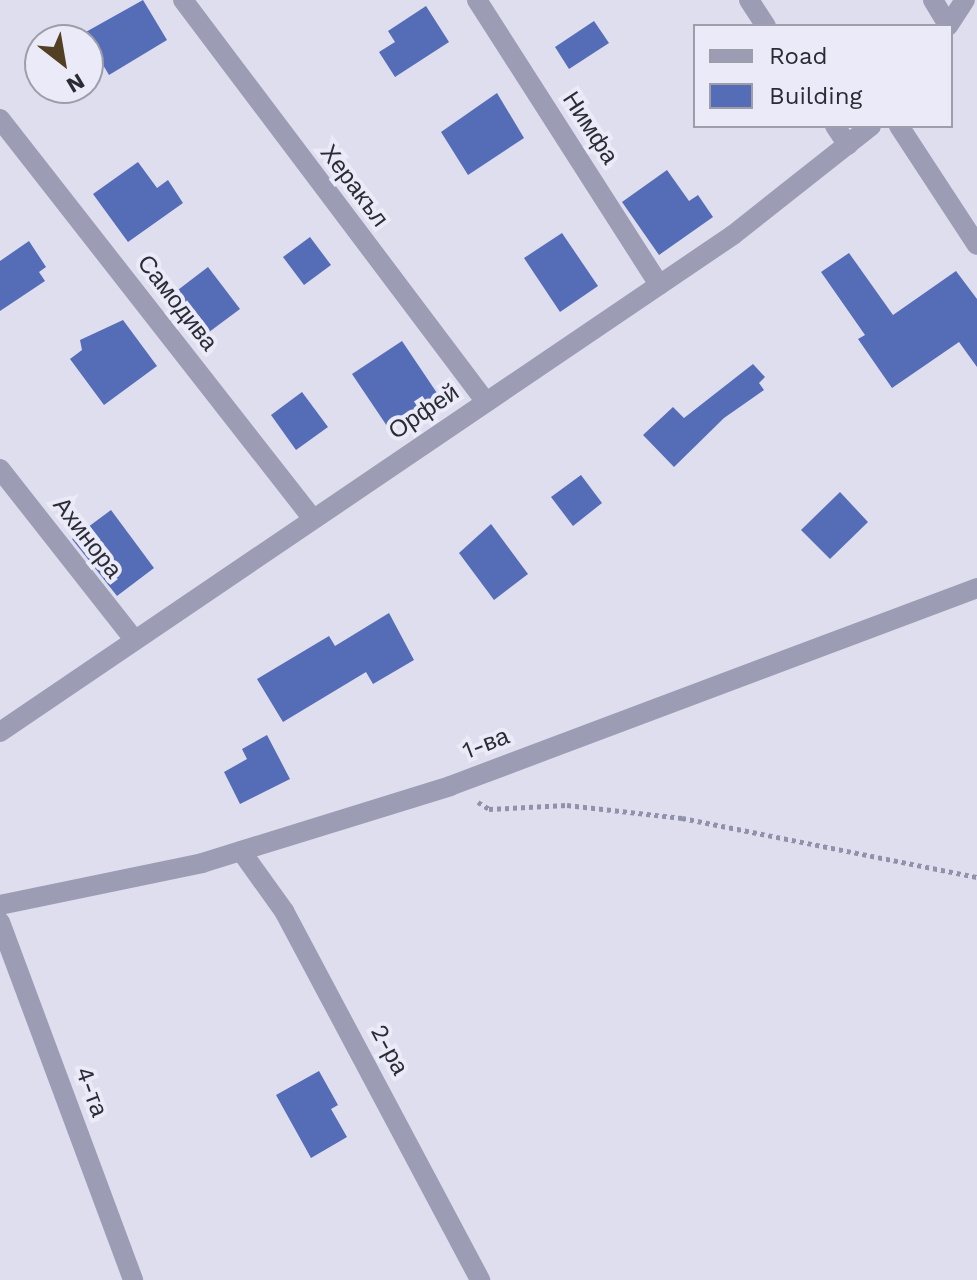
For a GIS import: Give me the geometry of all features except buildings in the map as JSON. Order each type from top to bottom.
[{"type":"street","name":"Херакъл","points":[[183,0],[486,402]]},
{"type":"street","name":"Нимфа","points":[[477,0],[659,285]]},
{"type":"street","points":[[749,0],[765,24]]},
{"type":"street","points":[[933,0],[947,24]]},
{"type":"street","points":[[949,24],[965,0]]},
{"type":"street","name":"Самодива","points":[[0,119],[313,519]]},
{"type":"street","points":[[836,128],[848,145]]},
{"type":"street","name":"Орфей","points":[[0,732],[733,235],[869,128]]},
{"type":"street","points":[[900,128],[977,245]]},
{"type":"street","name":"Ахинора","points":[[0,469],[134,639]]},
{"type":"street","name":"1-ва","points":[[0,905],[241,851],[450,786],[977,588]]},
{"type":"street","name":"2-ра","points":[[241,851],[284,911],[480,1280]]},
{"type":"street","name":"4-та","points":[[0,922],[133,1280]]},
{"type":"path","points":[[450,786],[489,809],[567,805],[682,818],[977,877]]}]
